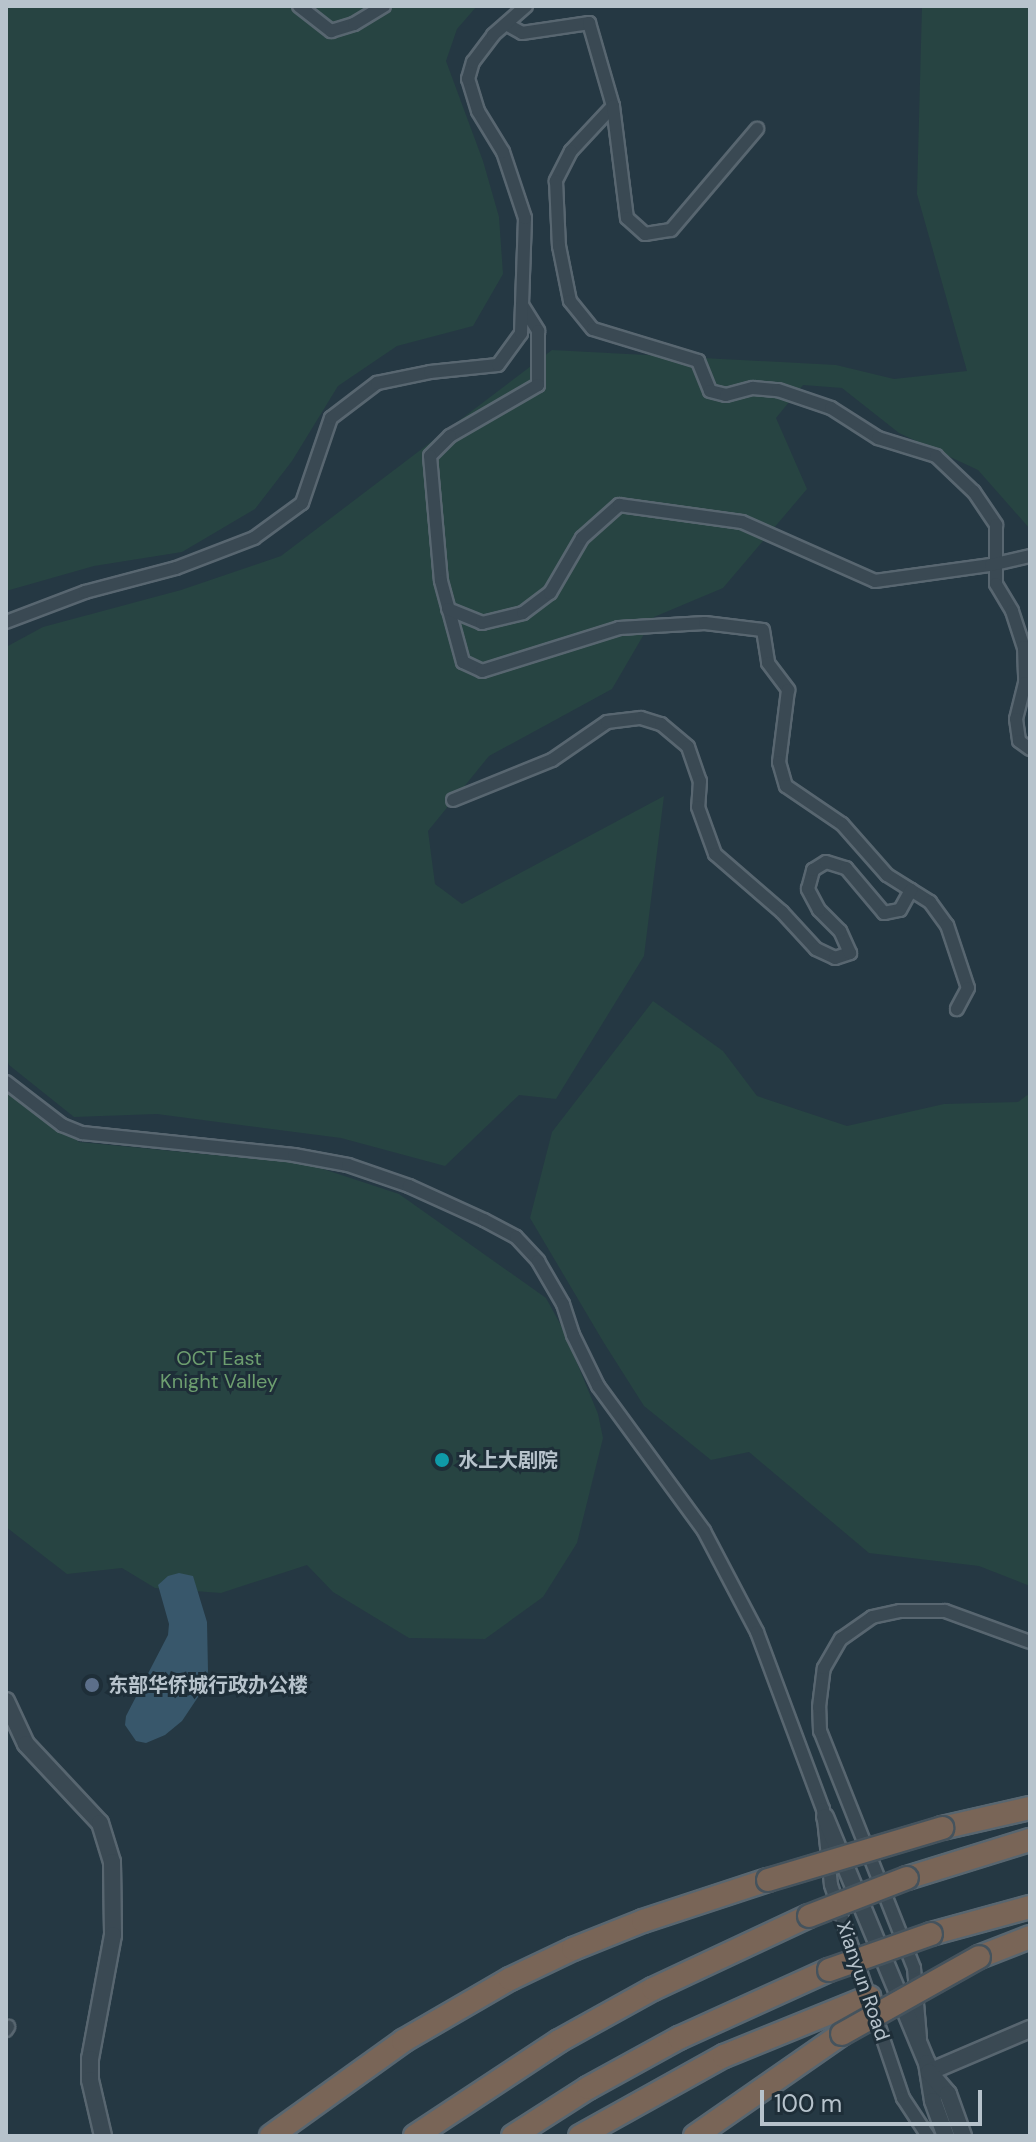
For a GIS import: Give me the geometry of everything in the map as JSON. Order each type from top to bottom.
[{"type":"highway","points":[[271,2136],[403,2041],[510,1979],[573,1949],[643,1921],[768,1880],[942,1828],[1030,1808]]},
{"type":"highway","points":[[415,2136],[559,2041],[653,1989],[809,1916],[907,1878],[1030,1840]]},
{"type":"highway","points":[[513,2136],[588,2088],[679,2038],[829,1970],[931,1934],[1030,1907]]},
{"type":"highway","points":[[695,2136],[842,2034],[979,1957],[1030,1937]]},
{"type":"highway","points":[[580,2136],[724,2056],[869,1997]]},
{"type":"street","points":[[299,6],[331,31],[354,24],[384,6]]},
{"type":"street","points":[[6,622],[85,592],[176,568],[254,538],[302,503],[331,418],[377,383],[430,372],[498,365],[521,333],[525,218],[503,152],[478,111],[468,79],[473,62],[526,6]]},
{"type":"street","points":[[506,24],[522,33],[589,23],[613,106],[627,218],[645,234],[671,230],[757,129]]},
{"type":"street","points":[[613,106],[571,151],[556,181],[559,246],[570,301],[593,329],[698,361],[710,391],[726,395],[753,388],[778,390],[831,408],[878,438],[936,456],[974,492],[996,525],[996,584],[1012,611],[1024,647],[1025,683],[1016,719],[1019,741],[1030,749]]},
{"type":"street","points":[[522,305],[538,331],[538,385],[450,436],[430,456],[441,581],[463,662],[482,671],[619,628],[705,623],[763,630],[768,663],[788,690],[779,762],[786,786],[842,824],[887,875],[930,902],[947,925],[968,988],[957,1009]]},
{"type":"street","points":[[448,609],[482,623],[523,613],[550,593],[582,538],[619,505],[742,522],[875,581],[997,564],[1030,556]]},
{"type":"street","points":[[453,800],[552,760],[607,722],[641,718],[661,724],[688,747],[700,781],[698,807],[715,854],[782,912],[816,949],[835,958],[850,953],[840,931],[819,910],[808,889],[813,870],[826,862],[846,868],[884,913],[900,910],[911,890]]},
{"type":"street","name":"Xianyun Road","points":[[6,1082],[62,1125],[82,1133],[294,1155],[348,1165],[409,1186],[516,1237],[552,1282],[586,1365],[616,1415],[674,1487],[728,1573],[757,1632],[825,1817],[921,2049],[946,2136]]},
{"type":"street","points":[[921,2049],[914,1968],[820,1731],[819,1707],[824,1668],[841,1639],[872,1617],[900,1611],[945,1611],[1030,1642]]},
{"type":"street","points":[[6,1701],[26,1744],[100,1823],[112,1862],[113,1935],[90,2059],[90,2080],[103,2136]]},
{"type":"street","name":"Xianyun Road","points":[[825,1817],[831,1885],[903,2098],[929,2136]]},
{"type":"street","points":[[929,2072],[1030,2029]]},
{"type":"street","name":"Xianyun Road","points":[[929,2072],[948,2094],[963,2136]]},
{"type":"street","points":[[929,2136],[940,2119]]},
{"type":"green space","points":[[6,6],[477,6],[457,29],[446,61],[483,161],[499,217],[503,274],[473,326],[397,346],[338,386],[292,461],[255,509],[182,552],[94,566],[6,591]]},
{"type":"green space","points":[[922,6],[1030,6],[1030,529],[978,470],[899,433],[842,388],[803,385],[776,418],[807,489],[723,588],[654,617],[612,689],[489,756],[428,831],[435,884],[462,904],[664,796],[644,956],[556,1099],[519,1095],[445,1166],[341,1138],[157,1114],[74,1117],[9,1065],[6,1056],[6,647],[43,627],[181,590],[281,556],[552,350],[836,365],[894,379],[967,371],[917,194]]},
{"type":"green space","points":[[653,1001],[723,1051],[757,1096],[847,1126],[944,1104],[1018,1102],[1030,1093],[1030,1586],[979,1566],[869,1553],[749,1452],[711,1460],[644,1406],[530,1218],[552,1132]]},
{"type":"green space","name":"OCT East Knight Valley","points":[[6,1085],[79,1142],[308,1164],[399,1194],[546,1298],[563,1329],[598,1414],[603,1438],[577,1543],[543,1597],[485,1639],[409,1638],[333,1592],[307,1565],[221,1593],[155,1588],[122,1568],[67,1574],[6,1527]]},
{"type":"water","points":[[179,1573],[193,1576],[207,1622],[208,1671],[204,1688],[182,1721],[165,1735],[146,1743],[136,1741],[125,1725],[126,1716],[168,1635],[169,1624],[158,1585],[168,1576]]},
{"type":"place","name":"水上大剧院","points":[[442,1460]]},
{"type":"place","name":"东部华侨城行政办公楼","points":[[92,1685]]}]
